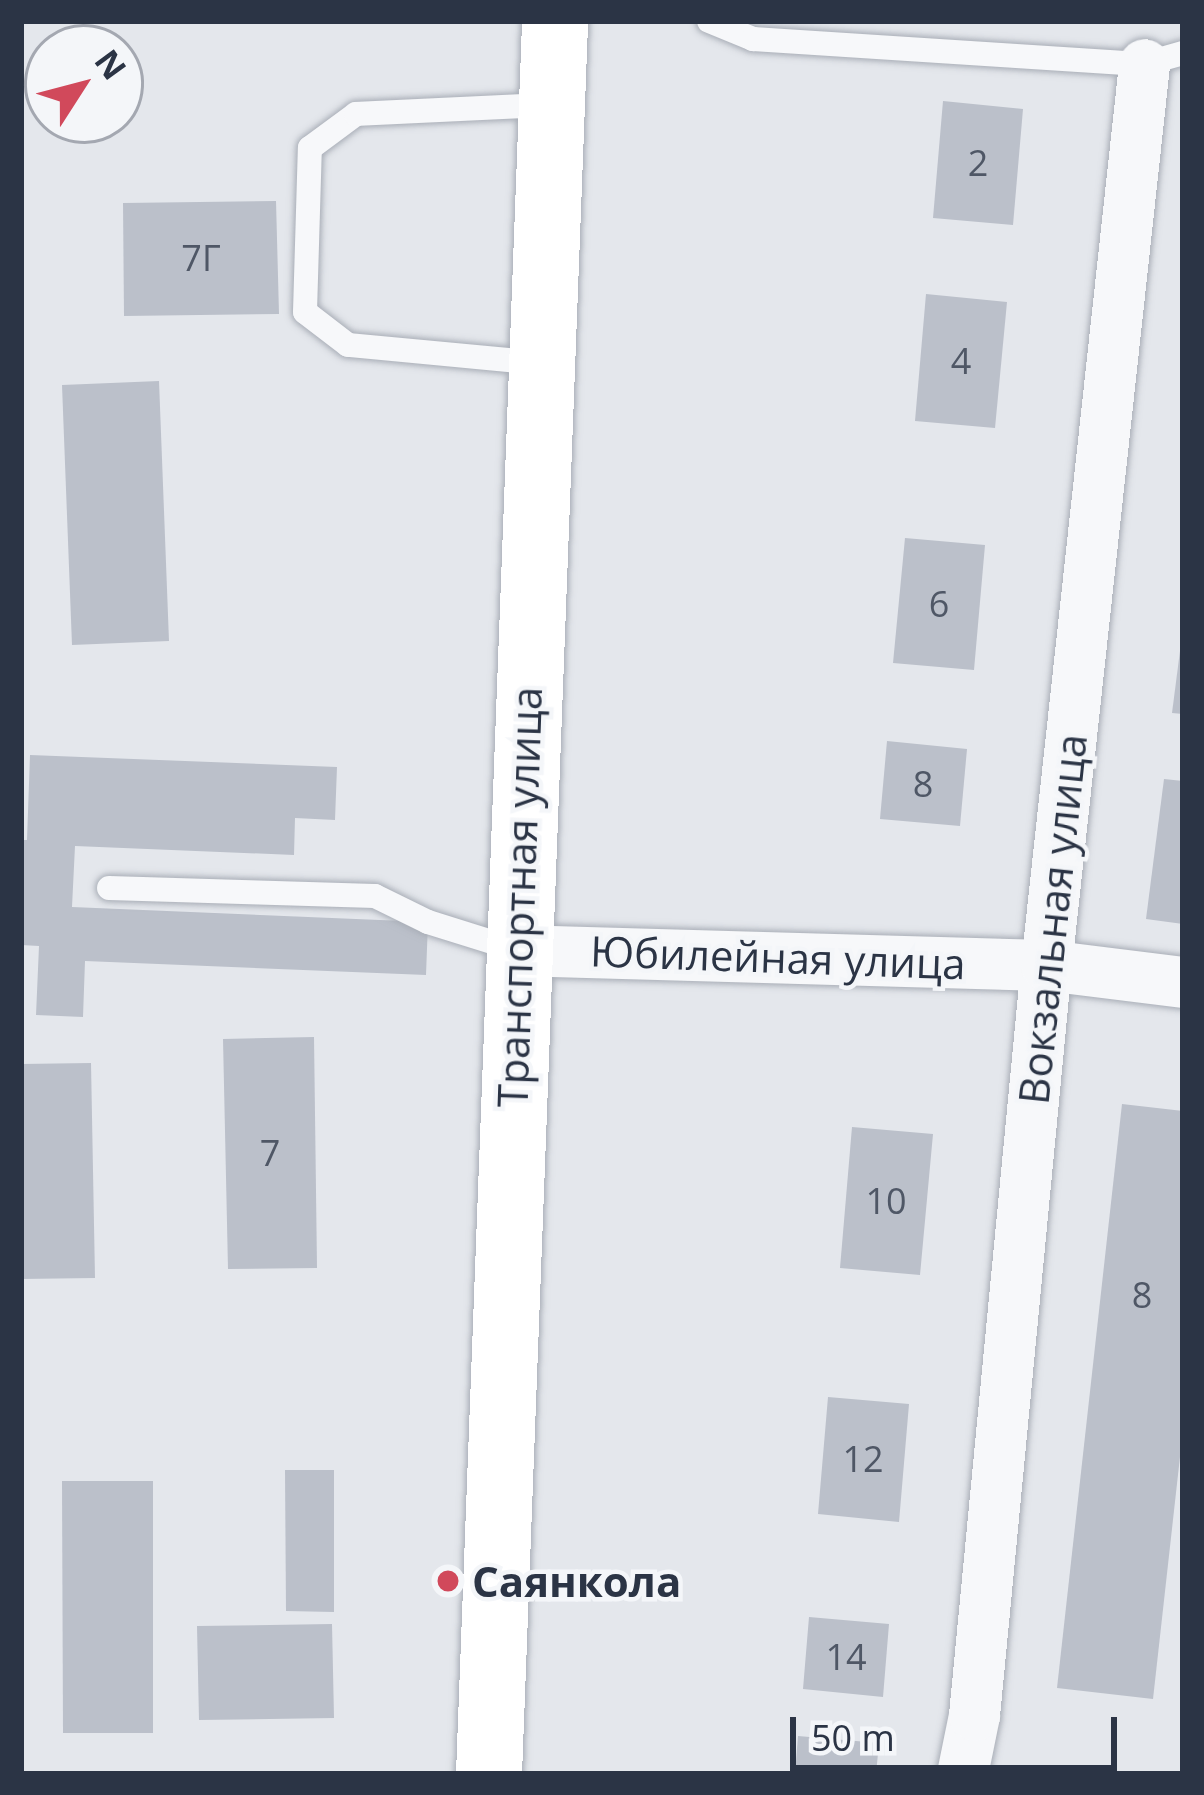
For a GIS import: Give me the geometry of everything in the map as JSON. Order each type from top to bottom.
[{"type":"street","name":"Транспортная улица","points":[[489,1774],[516,950],[555,21]]},
{"type":"street","name":"Вокзальная улица","points":[[970,1773],[1046,965],[1163,58]]},
{"type":"street","name":"Юбилейная улица","points":[[516,950],[1046,965],[1183,982]]},
{"type":"lane","points":[[709,21],[753,39],[1163,58]]},
{"type":"lane","points":[[541,363],[348,345],[305,312],[310,148],[356,114],[551,104]]},
{"type":"lane","points":[[110,888],[375,896],[428,922],[516,950]]},
{"type":"building","points":[[943,101],[1023,109],[1013,225],[933,218]]},
{"type":"building","points":[[276,201],[279,314],[124,316],[123,203]]},
{"type":"building","points":[[926,294],[1007,302],[995,428],[915,421]]},
{"type":"building","points":[[159,381],[169,641],[72,645],[62,385]]},
{"type":"building","points":[[905,538],[985,545],[974,670],[893,663]]},
{"type":"building","points":[[1183,652],[1183,714],[1172,713]]},
{"type":"building","points":[[887,741],[967,749],[960,826],[880,819]]},
{"type":"building","points":[[30,755],[337,767],[335,820],[295,818],[294,855],[75,846],[72,907],[428,922],[426,975],[85,961],[83,1017],[36,1015],[39,946],[21,945],[21,840],[27,840]]},
{"type":"building","points":[[1164,779],[1183,781],[1183,924],[1146,919]]},
{"type":"building","points":[[314,1037],[317,1268],[228,1269],[223,1039]]},
{"type":"building","points":[[91,1063],[95,1278],[21,1279],[21,1064]]},
{"type":"building","points":[[1122,1104],[1183,1111],[1183,1430],[1153,1699],[1057,1688]]},
{"type":"building","points":[[852,1127],[933,1134],[920,1275],[840,1268]]},
{"type":"building","points":[[828,1397],[909,1404],[899,1522],[818,1514]]},
{"type":"building","points":[[285,1470],[334,1470],[334,1612],[286,1611]]},
{"type":"building","points":[[62,1481],[153,1481],[153,1733],[63,1733]]},
{"type":"building","points":[[809,1617],[889,1624],[883,1697],[803,1689]]},
{"type":"building","points":[[332,1624],[334,1718],[199,1720],[197,1626]]},
{"type":"building","points":[[798,1736],[879,1743],[876,1774],[795,1774]]},
{"type":"place","name":"Саянкола","points":[[448,1581]]}]
